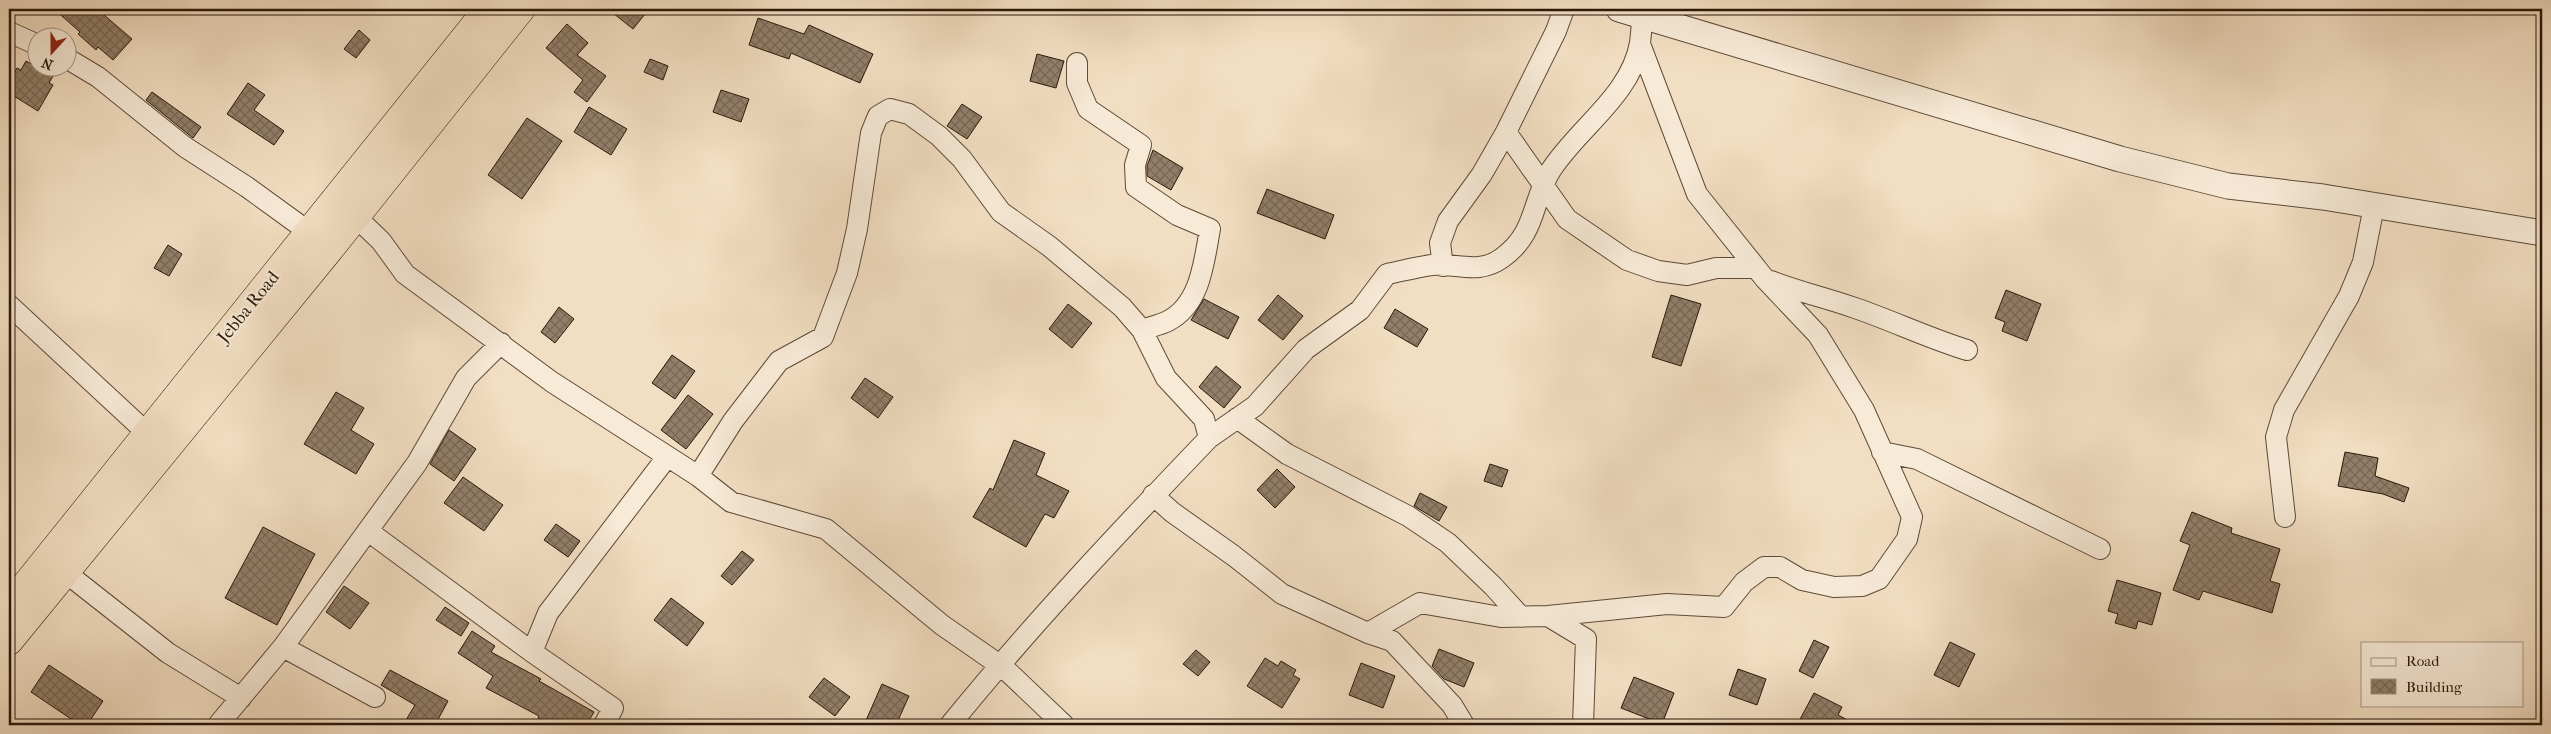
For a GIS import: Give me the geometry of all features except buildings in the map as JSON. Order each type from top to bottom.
[{"type":"highway","name":"Jebba Road","points":[[9,606],[488,9]]},
{"type":"highway","points":[[9,640],[356,217],[521,9]]},
{"type":"street","points":[[1443,266],[1440,243],[1448,220],[1482,174],[1506,132],[1556,31],[1564,9]]},
{"type":"street","points":[[1619,9],[2120,159],[2228,186],[2374,206],[2542,233]]},
{"type":"street","points":[[950,725],[999,665],[1153,494],[1209,438],[1255,406],[1306,349],[1360,310],[1387,274],[1433,265],[1477,269],[1501,259],[1524,237],[1551,171],[1576,138],[1610,102],[1629,71],[1640,44],[1642,16]]},
{"type":"street","points":[[9,32],[28,41]]},
{"type":"street","points":[[1368,633],[1420,604],[1501,617],[1548,616],[1667,604],[1724,607],[1744,582],[1764,566],[1780,567],[1802,580],[1834,587],[1862,586],[1879,579],[1892,564],[1907,539],[1912,517],[1864,410],[1818,335],[1760,273],[1697,194],[1640,44]]},
{"type":"street","points":[[1076,63],[1077,83],[1088,109],[1141,144],[1135,165],[1136,187],[1176,214],[1210,229],[1200,281],[1186,304],[1169,321],[1142,330]]},
{"type":"street","points":[[78,65],[98,77],[185,147],[247,187],[309,232]]},
{"type":"street","points":[[698,476],[733,421],[779,361],[823,337],[847,273],[858,219],[870,133],[878,116],[890,109],[909,114],[939,136],[962,159],[1001,212],[1049,246],[1122,307],[1142,330],[1166,378],[1204,419],[1209,438]]},
{"type":"street","points":[[1506,132],[1545,185],[1567,219],[1628,260],[1658,271],[1687,275],[1716,268],[1760,273],[1793,290],[1845,304],[1881,317],[1927,338],[1967,350]]},
{"type":"street","points":[[2285,517],[2276,436],[2284,410],[2348,296],[2363,262],[2374,206]]},
{"type":"street","points":[[356,217],[381,241],[405,274],[552,382],[698,476],[731,502],[826,529],[942,625],[999,665],[1064,725]]},
{"type":"street","points":[[9,305],[147,433]]},
{"type":"street","points":[[218,725],[283,647],[417,463],[466,378],[501,343]]},
{"type":"street","points":[[1237,418],[1287,454],[1408,516],[1448,543],[1493,586],[1521,617]]},
{"type":"street","points":[[1882,452],[1925,462],[2100,549]]},
{"type":"street","points":[[532,652],[548,613],[667,457]]},
{"type":"street","points":[[1153,494],[1172,512],[1234,556],[1282,594],[1368,633],[1392,640],[1452,705],[1464,725]]},
{"type":"street","points":[[368,530],[532,652],[613,708],[604,725]]},
{"type":"street","points":[[64,572],[168,653],[241,698]]},
{"type":"street","points":[[1548,616],[1586,639],[1583,725]]},
{"type":"street","points":[[283,647],[375,697]]}]
